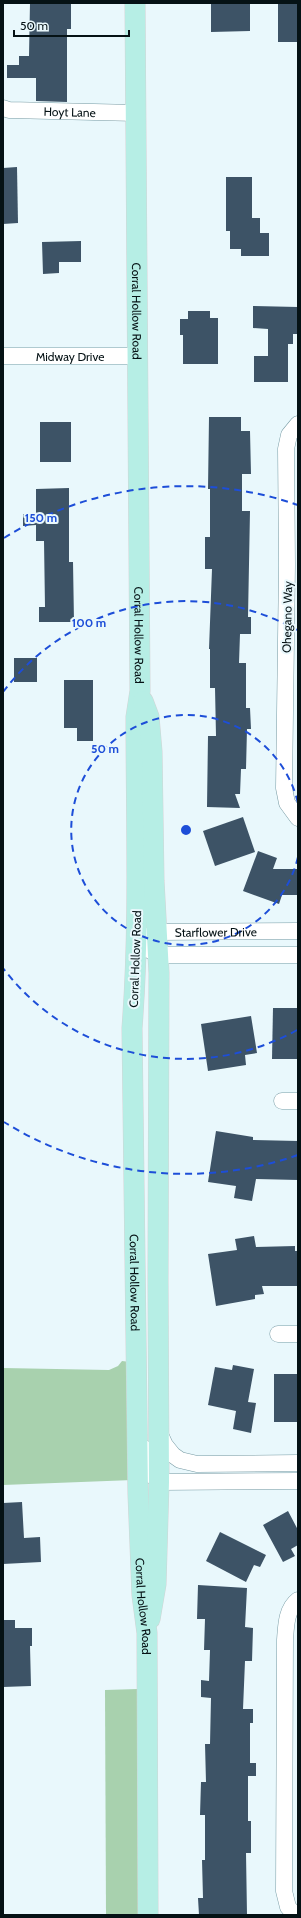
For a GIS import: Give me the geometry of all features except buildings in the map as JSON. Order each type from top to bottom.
[{"type":"main road","name":"Corral Hollow Road","points":[[135,3],[140,691],[136,717],[137,943],[132,1028],[138,1494],[142,1595],[147,1633],[148,1915]]},
{"type":"main road","points":[[140,691],[149,717],[152,752],[154,881],[158,955],[159,1482],[156,1584],[154,1602],[147,1633]]},
{"type":"street","name":"Hoyt Lane","points":[[3,108],[9,110],[136,113]]},
{"type":"street","name":"Midway Drive","points":[[3,356],[137,356]]},
{"type":"street","name":"Ohegano Way","points":[[295,815],[287,803],[284,788],[288,565],[286,449],[289,435],[298,424]]},
{"type":"street","name":"Starflower Drive","points":[[137,943],[157,932],[298,932]]},
{"type":"street","points":[[137,943],[158,955],[298,955]]},
{"type":"street","points":[[282,1101],[298,1101]]},
{"type":"street","points":[[135,1263],[143,1304],[143,1426],[145,1460],[150,1474],[159,1482],[298,1482]]},
{"type":"street","points":[[278,1334],[298,1334]]},
{"type":"street","points":[[158,1429],[165,1445],[173,1455],[180,1460],[198,1464],[298,1463]]},
{"type":"street","points":[[295,1915],[288,1907],[284,1891],[285,1640],[290,1610],[298,1600]]},
{"type":"green space","points":[[122,1361],[130,1362],[133,1480],[3,1485],[3,1368],[109,1370],[118,1366]]},
{"type":"green space","points":[[138,1689],[139,1915],[106,1915],[105,1690]]}]
